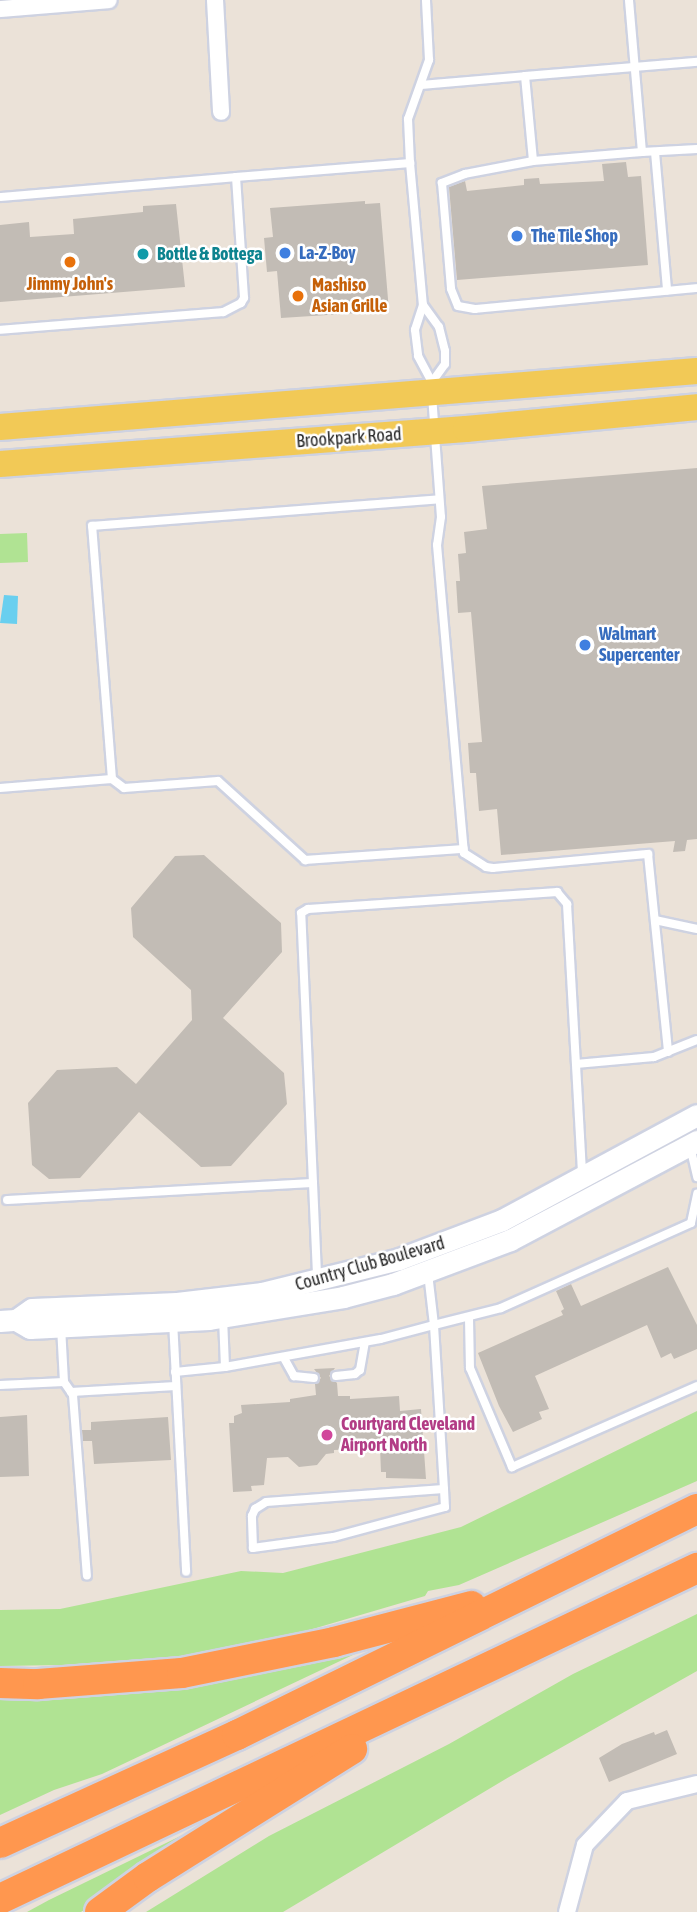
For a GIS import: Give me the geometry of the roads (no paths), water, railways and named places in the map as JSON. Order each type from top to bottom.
[{"type":"highway","points":[[0,1843],[237,1735],[697,1509]]},
{"type":"highway","points":[[0,1899],[447,1690],[697,1568]]},
{"type":"highway","points":[[0,1683],[38,1684],[182,1673],[334,1642],[532,1590]]},
{"type":"highway","points":[[100,1912],[148,1877],[447,1690]]},
{"type":"main road","points":[[0,428],[432,387],[697,371]]},
{"type":"main road","name":"Brookpark Road","points":[[0,464],[433,431],[697,407]]},
{"type":"street","points":[[0,9],[109,0]]},
{"type":"street","points":[[215,0],[221,112]]},
{"type":"street","name":"Country Club Boulevard","points":[[8,1320],[30,1328],[173,1321],[399,1259],[469,1235],[582,1179],[697,1115]]},
{"type":"street","name":"Country Club Boulevard","points":[[8,1320],[32,1309],[222,1308],[343,1297],[428,1272],[510,1240],[693,1143]]},
{"type":"street","points":[[567,1912],[585,1846],[627,1801],[697,1784]]},
{"type":"lane","points":[[426,0],[429,60],[408,119],[423,306],[415,330],[418,356],[432,387],[439,499],[437,545],[464,853],[475,862],[493,867],[648,854],[668,1052]]},
{"type":"lane","points":[[629,0],[642,152]]},
{"type":"lane","points":[[421,85],[697,62]]},
{"type":"lane","points":[[525,76],[533,161]]},
{"type":"lane","points":[[697,149],[533,161],[462,175],[442,183],[451,289],[458,306],[475,309],[697,288]]},
{"type":"lane","points":[[655,152],[667,290]]},
{"type":"lane","points":[[0,197],[410,163]]},
{"type":"lane","points":[[0,330],[223,312],[234,308],[244,298],[236,177]]},
{"type":"lane","points":[[423,306],[439,327],[445,351],[445,364],[432,387]]},
{"type":"lane","points":[[112,779],[92,526],[439,499]]},
{"type":"lane","points":[[0,788],[112,779],[124,788],[218,781],[305,860],[464,849]]},
{"type":"lane","points":[[318,1281],[299,920],[301,913],[308,909],[557,892],[567,904],[582,1179]]},
{"type":"lane","points":[[654,920],[697,929]]},
{"type":"lane","points":[[576,1064],[623,1061],[668,1052],[697,1040]]},
{"type":"lane","points":[[693,1143],[697,1177]]},
{"type":"lane","points":[[8,1200],[313,1183]]},
{"type":"lane","points":[[175,1372],[284,1358],[365,1342],[501,1308],[691,1223],[697,1194]]},
{"type":"lane","points":[[428,1272],[434,1325],[444,1489],[445,1507],[333,1537],[253,1548],[254,1509],[266,1502],[444,1489]]},
{"type":"lane","points":[[222,1308],[225,1367]]},
{"type":"lane","points":[[469,1318],[470,1368],[512,1467],[697,1385]]},
{"type":"lane","points":[[173,1321],[186,1572]]},
{"type":"lane","points":[[61,1327],[64,1382],[71,1392],[87,1575]]},
{"type":"lane","points":[[336,1376],[355,1374],[360,1370],[365,1342]]},
{"type":"lane","points":[[284,1358],[294,1376],[314,1378]]},
{"type":"lane","points":[[0,1385],[64,1382]]},
{"type":"lane","points":[[71,1392],[176,1386]]},
{"type":"water","points":[[4,595],[18,596],[17,624],[0,623]]},
{"type":"place","name":"The Tile Shop","points":[[517,236]]},
{"type":"place","name":"La-Z-Boy","points":[[285,253]]},
{"type":"place","name":"Bottle & Bottega","points":[[143,254]]},
{"type":"place","name":"Jimmy John's","points":[[70,262]]},
{"type":"place","name":"Mashiso Asian Grille","points":[[298,296]]},
{"type":"place","name":"Walmart Supercenter","points":[[585,645]]},
{"type":"place","name":"Courtyard Cleveland Airport North","points":[[327,1435]]}]
